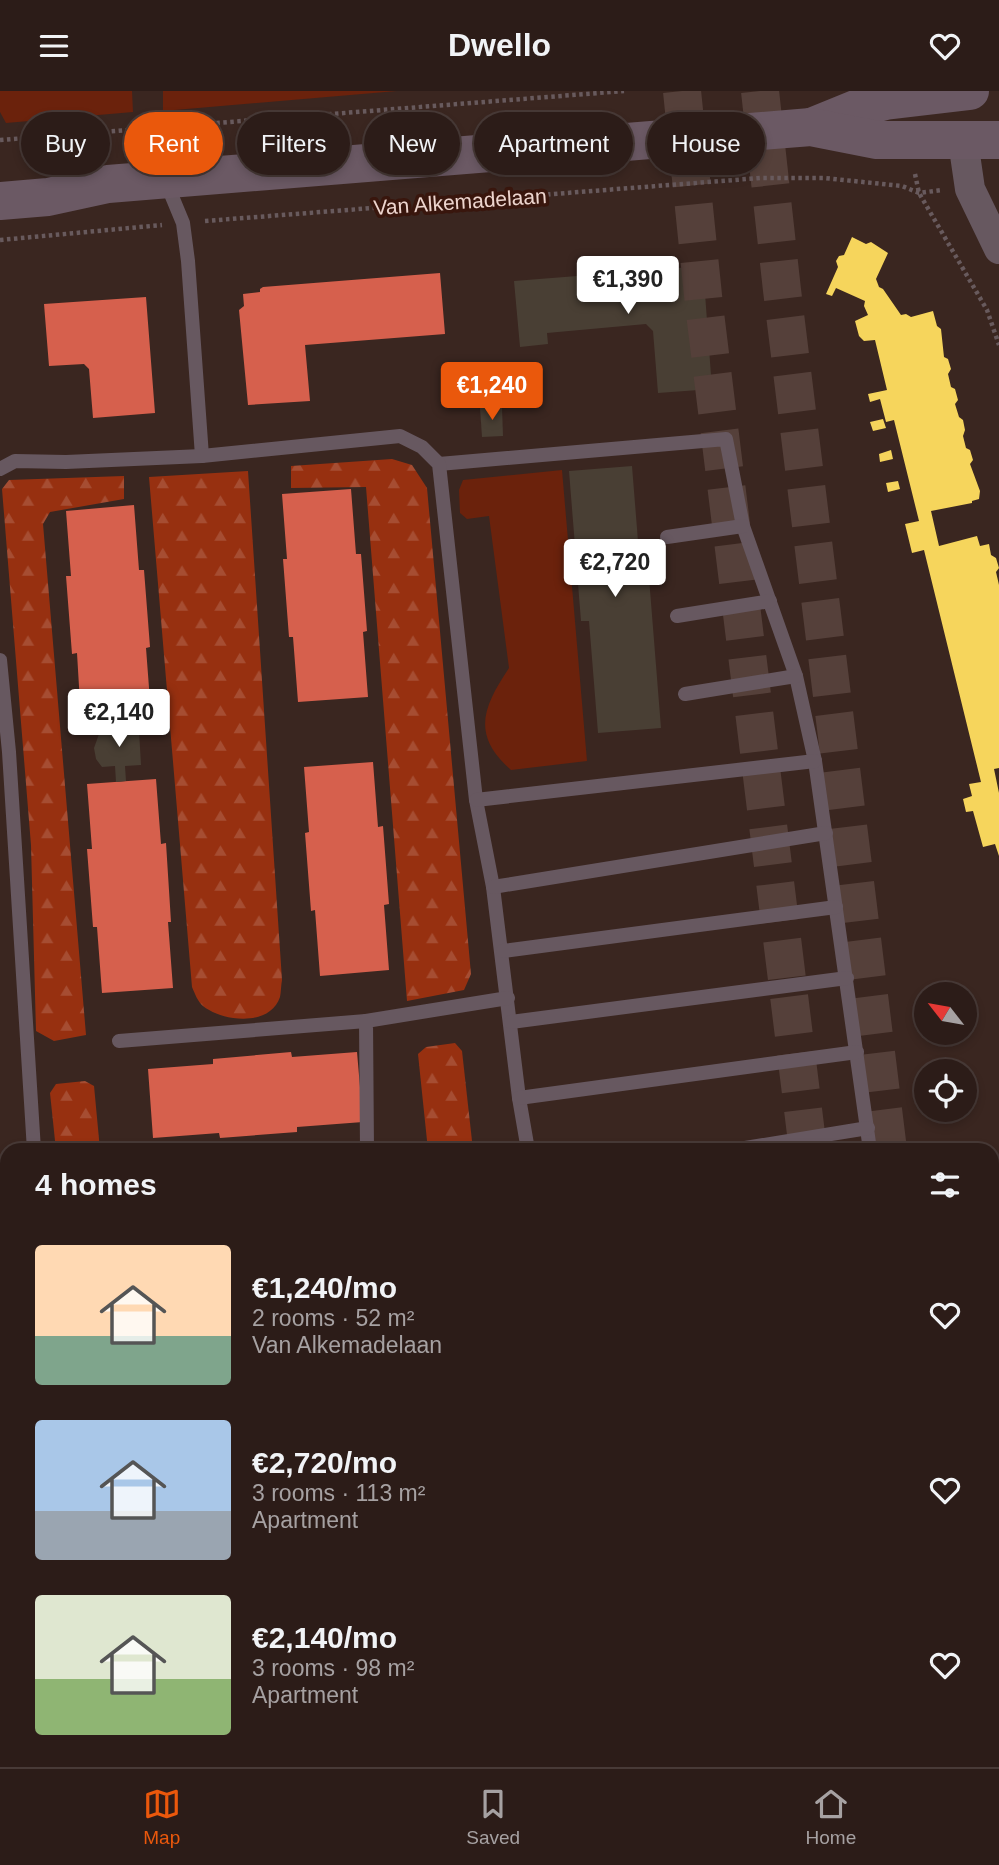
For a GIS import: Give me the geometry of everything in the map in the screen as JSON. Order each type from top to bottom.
[{"type":"main road","points":[[0,201],[48,197],[108,184],[811,127],[877,140],[981,141],[959,92],[885,101],[858,108],[811,127]]},
{"type":"street","points":[[981,141],[971,189],[999,249]]},
{"type":"lane","points":[[164,179],[183,222],[202,456]]},
{"type":"lane","points":[[0,469],[15,461],[202,456],[400,436],[422,447],[439,464],[476,800],[503,951],[519,1098],[527,1143]]},
{"type":"lane","points":[[439,464],[726,439],[743,526],[796,677],[815,761],[869,1143]]},
{"type":"lane","points":[[667,537],[743,526]]},
{"type":"lane","points":[[677,616],[770,601]]},
{"type":"lane","points":[[0,660],[9,752],[34,1143]]},
{"type":"lane","points":[[685,694],[796,677]]},
{"type":"lane","points":[[476,800],[815,761]]},
{"type":"lane","points":[[493,887],[826,833]]},
{"type":"lane","points":[[503,951],[836,907]]},
{"type":"lane","points":[[510,1023],[846,978]]},
{"type":"lane","points":[[119,1041],[366,1021],[508,998]]},
{"type":"lane","points":[[366,1021],[367,1143]]},
{"type":"lane","points":[[519,1098],[857,1052]]},
{"type":"lane","points":[[776,1143],[868,1128]]},
{"type":"path","points":[[0,140],[624,91]]},
{"type":"path","name":"Van Alkemadelaan","points":[[0,240],[183,222],[760,178],[824,178],[902,186],[919,193],[987,310],[999,345]]},
{"type":"shaded area","points":[[0,91],[132,91],[133,112],[21,112],[21,122],[6,123],[0,112]]},
{"type":"shaded area","points":[[163,91],[397,91],[163,111]]},
{"type":"shaded area","points":[[562,470],[587,761],[511,770],[498,757],[486,733],[488,708],[509,668],[489,516],[467,519],[460,513],[459,490],[463,480]]},
{"type":"green space","points":[[392,459],[412,465],[427,488],[471,974],[464,990],[407,1001],[366,487],[291,488],[291,466]]},
{"type":"green space","points":[[248,471],[282,980],[280,997],[275,1007],[257,1017],[245,1019],[222,1016],[203,1006],[192,987],[149,477]]},
{"type":"green space","points":[[124,476],[124,499],[50,512],[43,524],[86,1035],[54,1041],[36,1031],[31,845],[2,489],[9,480]]},
{"type":"green space","points":[[455,1043],[462,1051],[472,1143],[427,1143],[418,1054],[426,1047]]},
{"type":"green space","points":[[85,1081],[94,1086],[99,1143],[55,1143],[50,1093],[56,1084]]},
{"type":"building: Homes","points":[[852,237],[866,244],[871,242],[888,253],[876,279],[901,315],[911,317],[933,311],[937,326],[941,329],[944,357],[948,359],[951,369],[948,374],[951,387],[955,389],[958,400],[955,404],[959,417],[963,420],[963,436],[966,448],[970,450],[973,460],[970,464],[980,491],[979,499],[972,503],[931,511],[939,546],[977,536],[980,546],[989,544],[991,555],[996,558],[999,568],[996,572],[999,585],[999,768],[994,769],[999,793],[999,856],[995,844],[983,847],[973,811],[966,812],[963,799],[972,796],[969,784],[981,782],[924,550],[912,553],[905,524],[919,521],[894,420],[886,422],[880,399],[870,402],[868,394],[887,390],[875,340],[864,341],[859,336],[855,321],[868,315],[865,301],[836,288],[832,296],[826,294],[838,267],[836,261],[839,256],[844,255]]},
{"type":"building: Homes","points":[[883,419],[886,428],[873,431],[870,422]]},
{"type":"building: Homes","points":[[891,450],[893,459],[880,462],[879,454]]},
{"type":"building: Homes","points":[[898,481],[900,489],[888,492],[886,483]]},
{"type":"building: Shops","points":[[440,273],[445,334],[305,345],[310,401],[248,405],[239,310],[244,306],[243,294],[260,292],[263,287]]},
{"type":"building: Shops","points":[[146,297],[155,413],[93,418],[89,369],[84,364],[49,366],[44,304]]},
{"type":"building: Shops","points":[[351,489],[356,554],[361,554],[367,631],[363,632],[368,697],[298,702],[293,637],[289,637],[283,559],[287,559],[282,494]]},
{"type":"building: Shops","points":[[134,505],[139,570],[144,570],[150,647],[146,648],[151,714],[81,720],[77,653],[72,654],[66,576],[71,576],[66,511]]},
{"type":"building: Shops","points":[[373,762],[378,827],[383,826],[389,904],[384,905],[389,970],[320,976],[315,910],[311,911],[305,833],[309,832],[304,767]]},
{"type":"building: Shops","points":[[156,779],[161,844],[166,843],[173,988],[102,993],[97,927],[93,927],[87,849],[92,849],[87,784]]},
{"type":"building: Shops","points":[[291,1052],[292,1057],[357,1052],[363,1122],[297,1127],[297,1132],[220,1138],[219,1133],[153,1138],[148,1069],[213,1064],[213,1059]]},
{"type":"building: Other","points":[[703,266],[712,389],[658,393],[653,331],[646,324],[547,333],[548,344],[520,347],[514,281]]},
{"type":"building: Other","points":[[502,407],[503,436],[482,437],[480,408]]},
{"type":"building: Other","points":[[632,466],[640,566],[648,565],[661,728],[598,733],[589,621],[581,621],[569,471]]},
{"type":"building: Other","points":[[121,717],[122,732],[139,730],[141,765],[125,766],[126,781],[116,782],[115,766],[102,767],[96,759],[94,748],[99,734],[113,733],[111,718]]},
{"type":"tunnel","points":[[682,91],[704,305],[807,1143]]},
{"type":"tunnel","points":[[760,91],[887,1143]]}]
